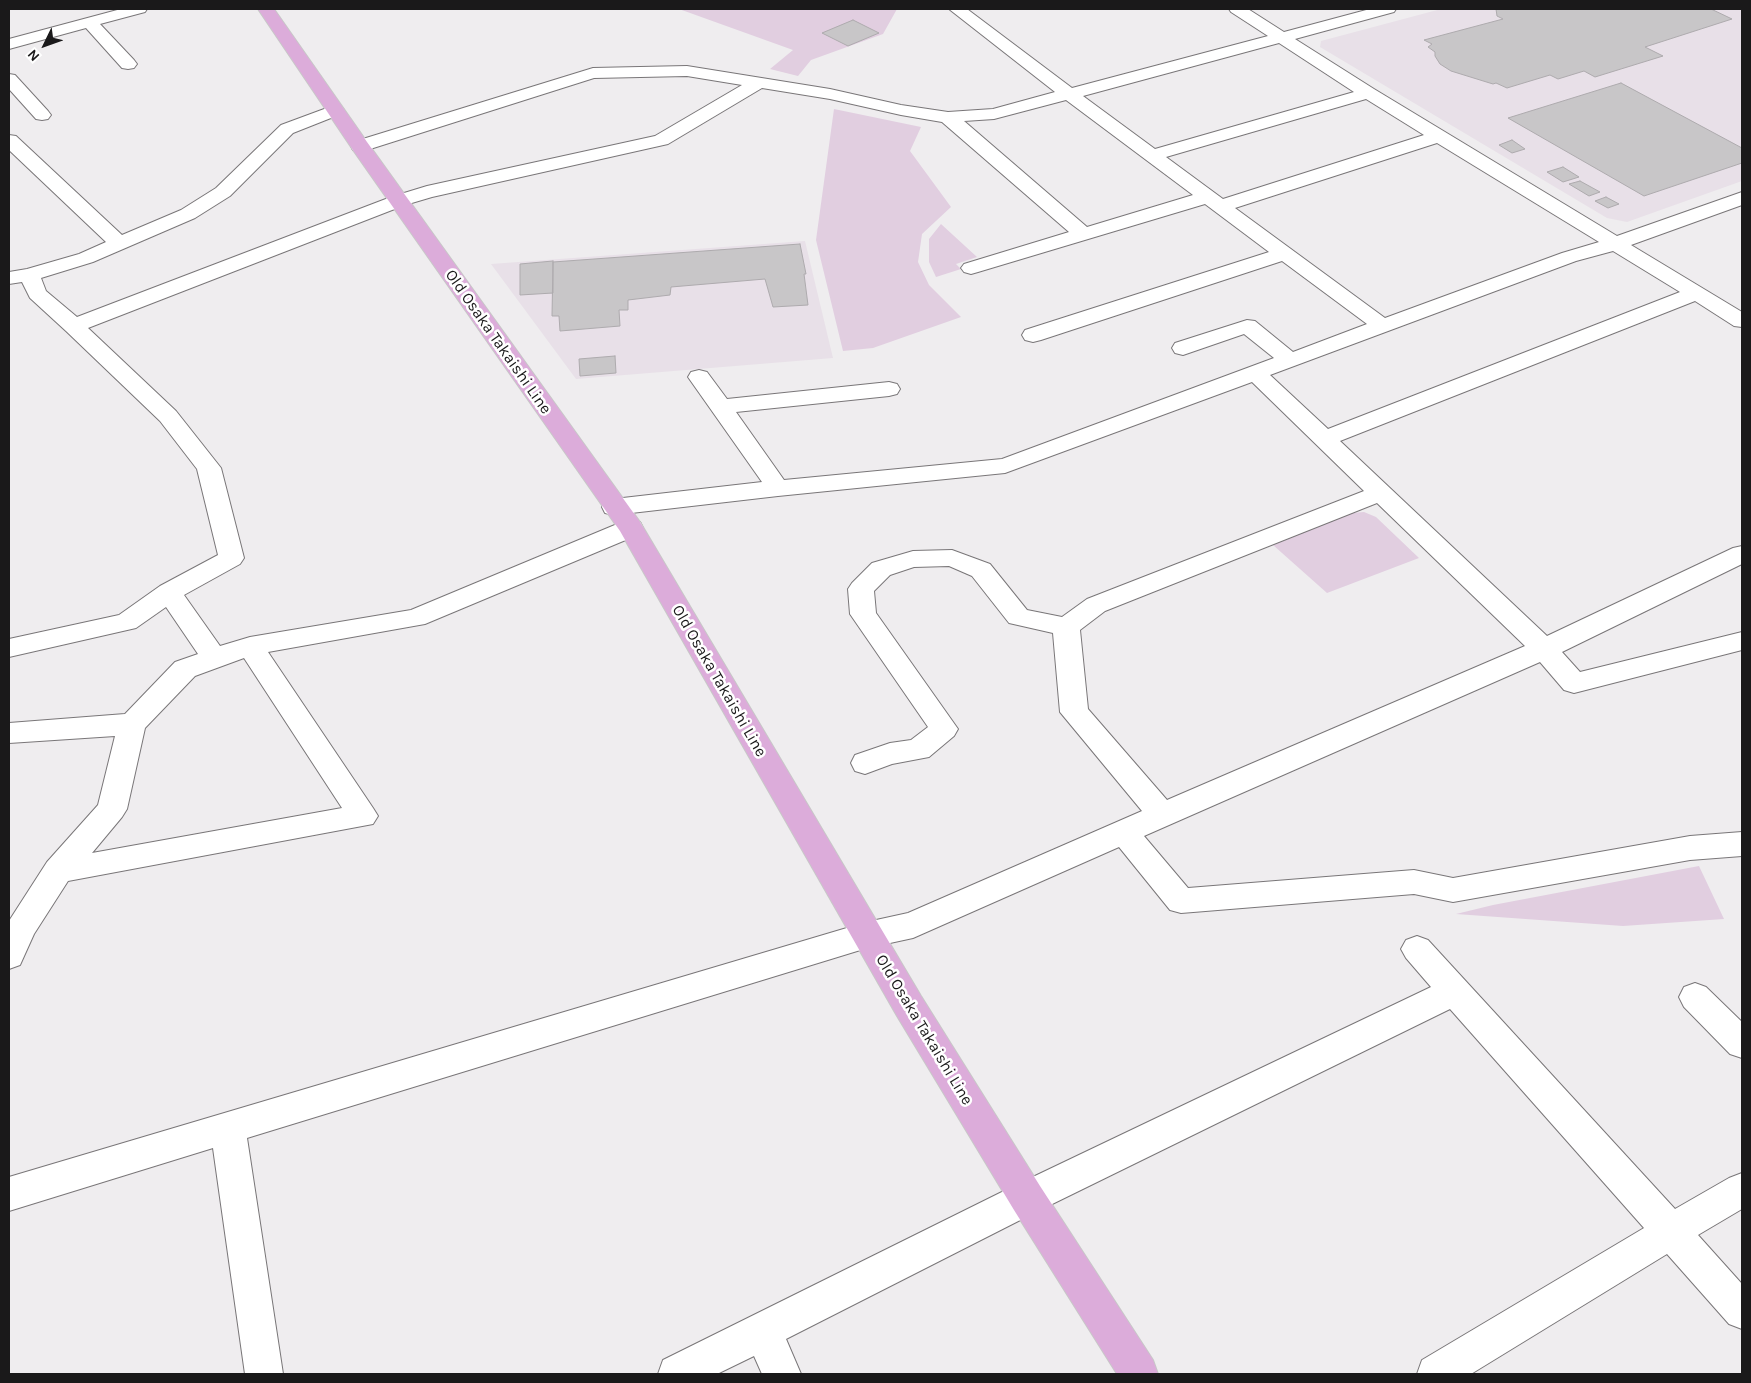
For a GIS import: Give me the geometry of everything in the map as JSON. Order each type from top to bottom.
[{"type":"main road","name":"Old Osaka Takaishi Line","points":[[266,9],[398,201],[614,507],[631,528],[867,936],[1027,1198],[1139,1374]]},
{"type":"street","points":[[9,44],[139,9]]},
{"type":"street","points":[[957,9],[1055,84],[1383,326]]},
{"type":"street","points":[[1237,9],[1368,93],[1742,321]]},
{"type":"street","points":[[360,146],[593,74],[687,71],[830,94],[901,110],[948,117],[994,114],[1388,9]]},
{"type":"street","points":[[89,22],[128,64]]},
{"type":"street","points":[[9,79],[42,115]]},
{"type":"street","points":[[74,326],[398,201],[427,192],[661,140],[760,82]]},
{"type":"street","points":[[1153,155],[1368,93]]},
{"type":"street","points":[[19,277],[86,258],[188,214],[223,192],[287,129],[335,110]]},
{"type":"street","points":[[948,117],[1083,234]]},
{"type":"street","points":[[971,268],[1083,234],[1214,201],[1440,136]]},
{"type":"street","points":[[9,140],[119,243]]},
{"type":"street","points":[[614,507],[778,488],[1005,466],[1569,257],[1615,244],[1742,198]]},
{"type":"street","points":[[1033,335],[1285,253]]},
{"type":"street","points":[[9,648],[127,622],[169,592],[231,558],[209,468],[168,416],[74,326],[19,277]]},
{"type":"street","points":[[1324,439],[1697,293]]},
{"type":"street","points":[[1184,348],[1247,326],[1290,360]]},
{"type":"street","points":[[1254,373],[1544,649],[1574,683],[1742,641]]},
{"type":"street","points":[[699,376],[778,488]]},
{"type":"street","points":[[720,407],[889,389]]},
{"type":"street","points":[[865,763],[890,754],[919,750],[944,729],[863,614],[861,589],[881,569],[913,559],[952,558],[981,570],[1018,617],[1066,627],[1096,605],[1380,493]]},
{"type":"street","points":[[9,956],[21,928],[58,871],[112,809],[132,724],[186,669],[250,646],[416,618],[631,528]]},
{"type":"street","points":[[9,1194],[867,936],[913,926],[1162,815],[1544,649],[1742,554]]},
{"type":"street","points":[[169,592],[215,659]]},
{"type":"street","points":[[1066,627],[1074,712],[1162,815]]},
{"type":"street","points":[[58,871],[363,816],[250,646]]},
{"type":"street","points":[[9,733],[132,724]]},
{"type":"street","points":[[1124,832],[1182,902],[1414,882],[1454,890],[1690,848],[1742,844]]},
{"type":"street","points":[[1417,949],[1742,1311]]},
{"type":"street","points":[[677,1374],[1027,1198],[1455,992]]},
{"type":"street","points":[[1695,997],[1742,1044]]},
{"type":"street","points":[[228,1129],[264,1374]]},
{"type":"street","points":[[1436,1374],[1742,1190]]},
{"type":"street","points":[[762,1331],[782,1374]]},
{"type":"shaded area","points":[[679,9],[897,9],[883,34],[811,60],[798,76],[770,69],[793,50]]},
{"type":"shaded area","points":[[1441,9],[1742,9],[1742,181],[1627,222],[1607,218],[1320,47],[1321,41]]},
{"type":"shaded area","points":[[834,109],[921,127],[910,151],[951,207],[922,234],[918,262],[929,285],[961,317],[873,348],[843,351],[816,240]]},
{"type":"shaded area","points":[[941,224],[977,257],[956,264],[961,269],[936,277],[929,262],[929,239]]},
{"type":"shaded area","points":[[805,241],[833,358],[576,379],[491,264]]},
{"type":"shaded area","points":[[1364,512],[1376,517],[1419,558],[1327,593],[1273,545],[1352,513]]},
{"type":"shaded area","points":[[1699,866],[1724,919],[1623,926],[1456,914],[1493,905]]},
{"type":"building","points":[[1496,9],[1711,9],[1732,19],[1645,47],[1663,56],[1595,77],[1584,71],[1558,79],[1550,75],[1507,88],[1496,83],[1493,84],[1451,71],[1440,64],[1435,56],[1435,52],[1428,47],[1432,44],[1424,40],[1503,19],[1497,16]]},
{"type":"building","points":[[853,20],[879,33],[848,46],[822,33]]},
{"type":"building","points":[[1621,83],[1742,148],[1742,163],[1644,196],[1508,118]]},
{"type":"building","points":[[1512,140],[1525,149],[1512,153],[1499,145]]},
{"type":"building","points":[[1563,167],[1579,177],[1563,182],[1547,172]]},
{"type":"building","points":[[1580,181],[1600,192],[1589,196],[1569,184]]},
{"type":"building","points":[[1606,197],[1619,204],[1608,208],[1595,201]]},
{"type":"building","points":[[800,244],[806,274],[804,274],[808,305],[773,307],[765,279],[671,287],[670,295],[628,300],[628,310],[619,310],[620,326],[560,331],[559,316],[552,316],[553,262]]},
{"type":"building","points":[[553,261],[553,293],[520,295],[520,264]]},
{"type":"building","points":[[615,356],[616,373],[580,376],[579,359]]}]
